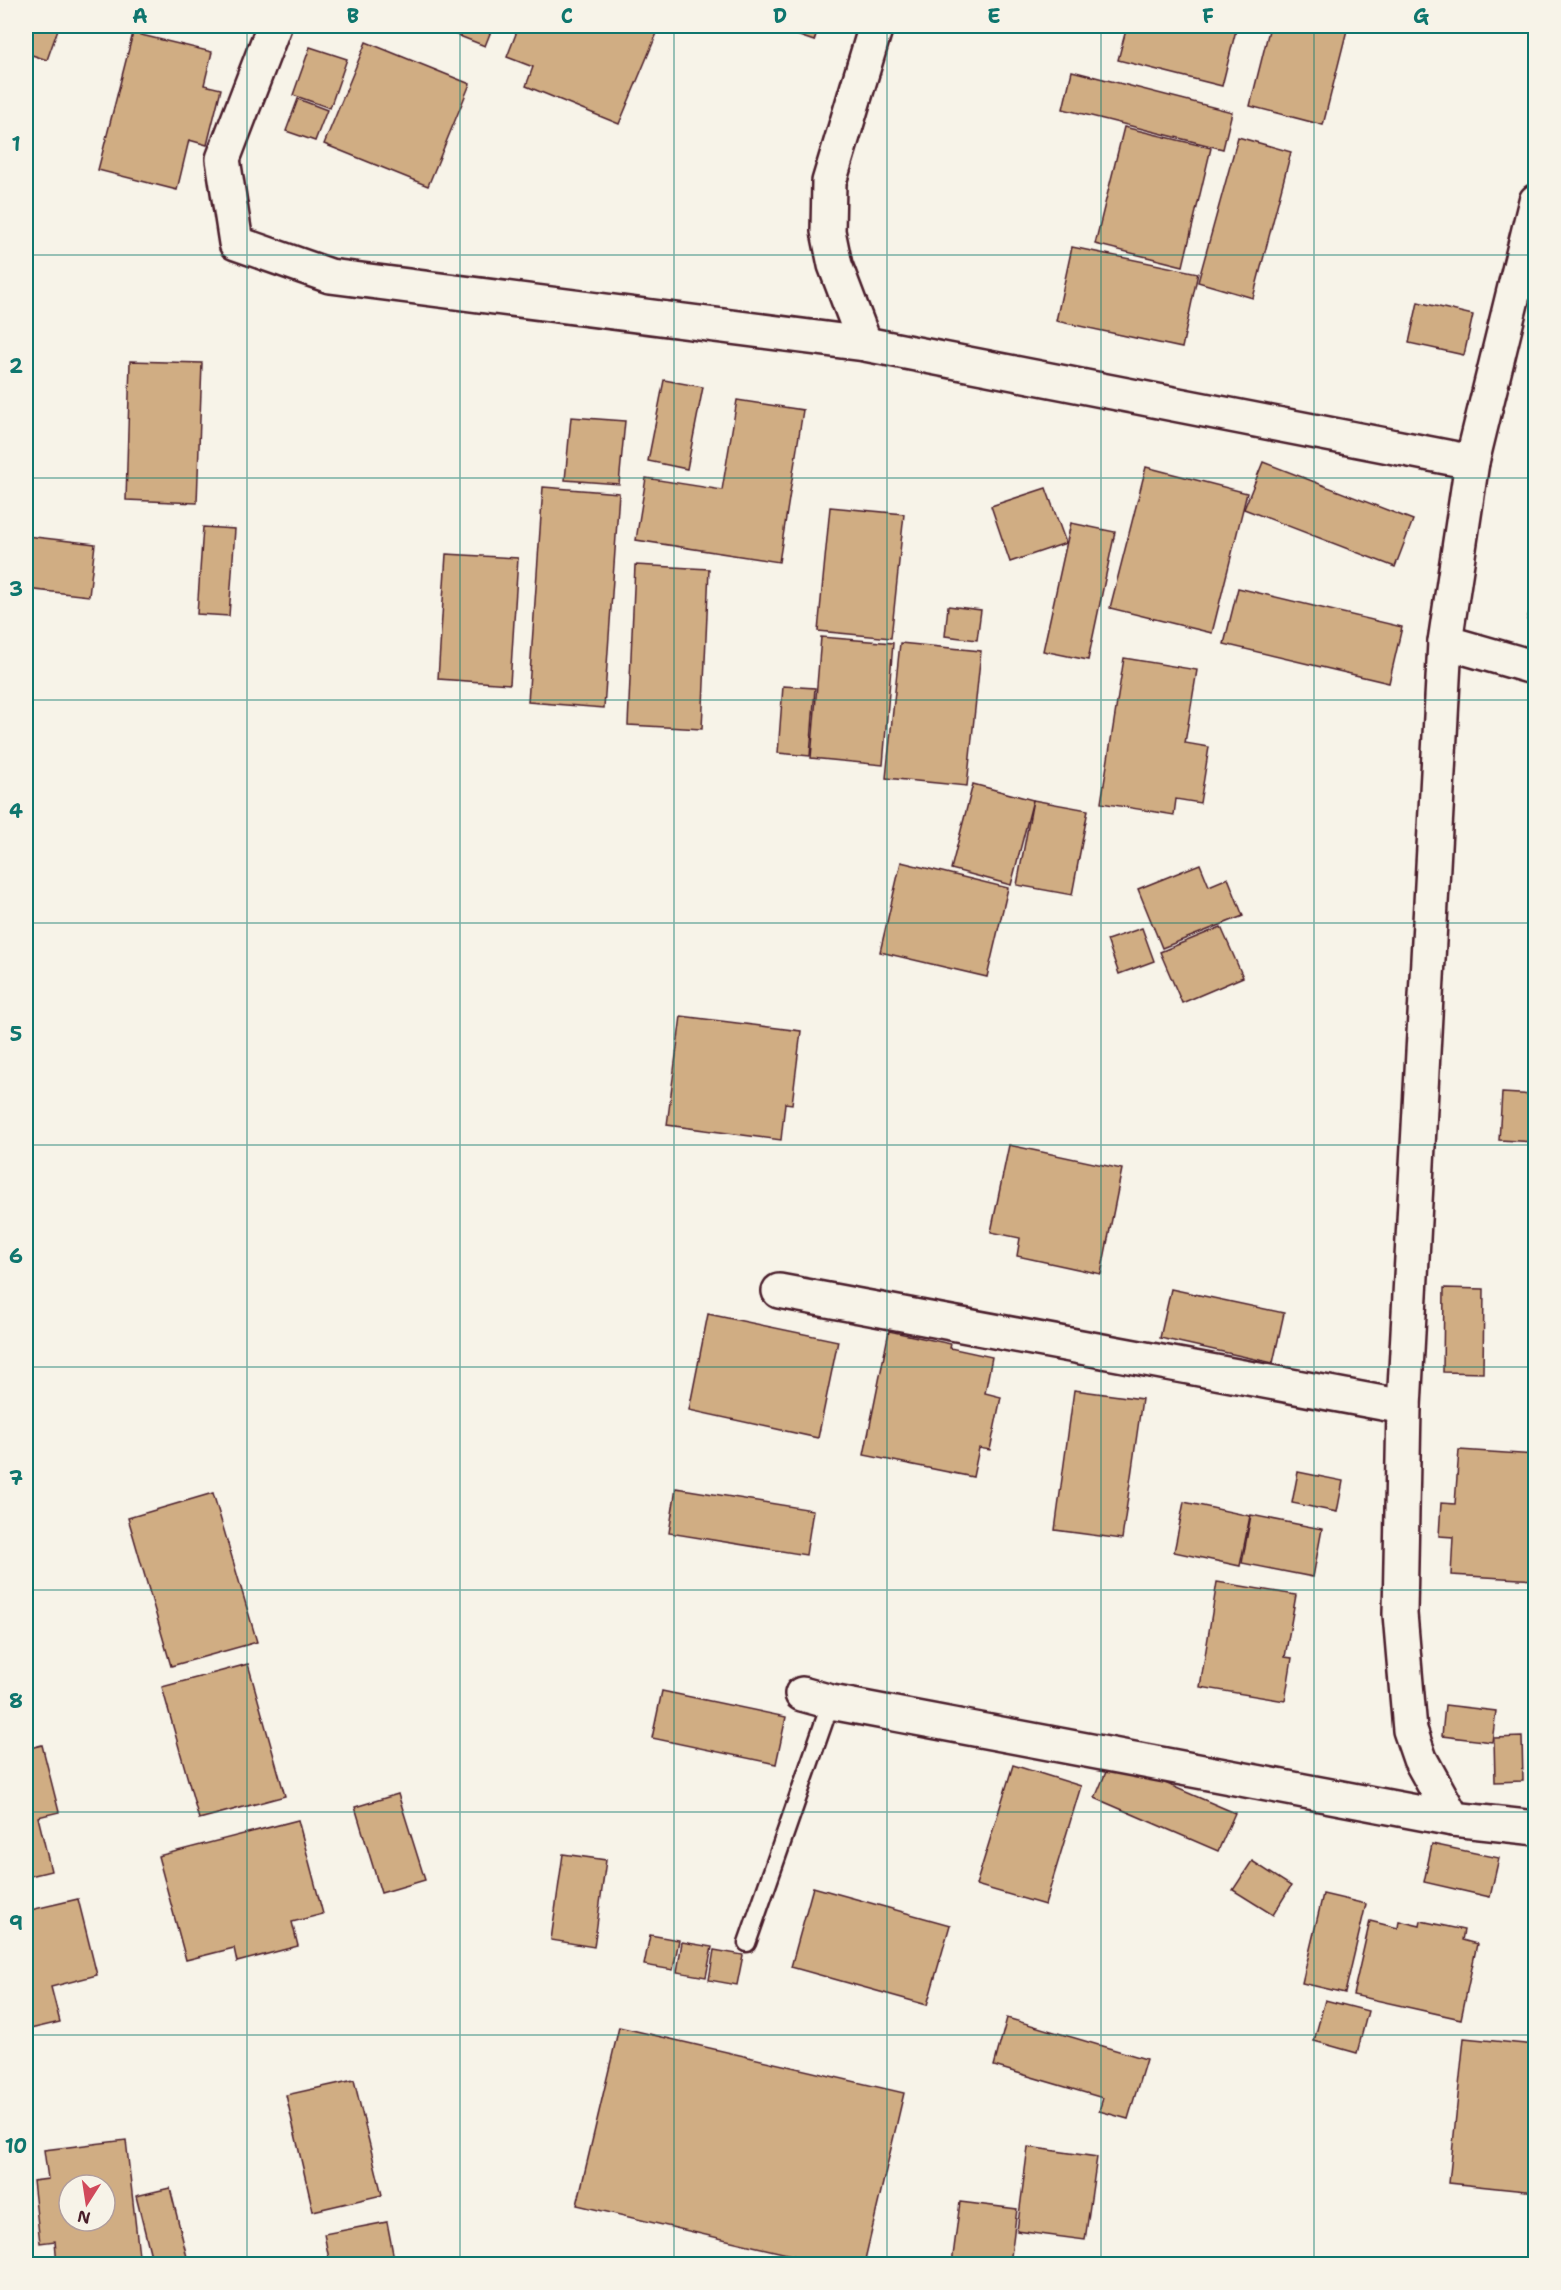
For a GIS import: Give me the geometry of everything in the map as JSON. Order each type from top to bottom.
[{"type":"street","points":[[274,26],[223,159],[236,243],[330,276],[865,344],[1472,462]]},
{"type":"street","points":[[865,344],[835,265],[828,231],[829,182],[876,26]]},
{"type":"street","points":[[1453,1819],[1420,1759],[1410,1730],[1400,1614],[1404,1407],[1445,642],[1472,462],[1536,201]]},
{"type":"street","points":[[1445,642],[1536,668]]},
{"type":"street","points":[[779,1291],[1404,1407]]},
{"type":"street","points":[[817,1698],[1453,1819],[1536,1828]]},
{"type":"lane","points":[[747,1943],[817,1698]]},
{"type":"building","points":[[26,26],[49,26],[58,29],[47,60],[32,55],[26,73]]},
{"type":"building","points":[[434,26],[493,26],[485,46]]},
{"type":"building","points":[[519,26],[660,26],[619,124],[526,86],[533,67],[507,57]]},
{"type":"building","points":[[777,26],[819,26],[814,41],[776,28]]},
{"type":"building","points":[[1127,26],[1237,26],[1222,86],[1118,60]]},
{"type":"building","points":[[1270,26],[1348,26],[1323,125],[1250,106]]},
{"type":"building","points":[[133,33],[212,52],[204,85],[221,89],[207,145],[189,140],[177,190],[98,170]]},
{"type":"building","points":[[366,42],[470,84],[428,186],[324,144]]},
{"type":"building","points":[[310,47],[347,59],[330,108],[293,95]]},
{"type":"building","points":[[1072,71],[1232,112],[1223,149],[1063,109]]},
{"type":"building","points":[[298,99],[327,110],[315,141],[286,131]]},
{"type":"building","points":[[1124,127],[1211,148],[1183,266],[1095,244]]},
{"type":"building","points":[[1238,137],[1291,152],[1253,298],[1198,282]]},
{"type":"building","points":[[1072,247],[1198,273],[1182,348],[1056,321]]},
{"type":"building","points":[[1418,302],[1473,315],[1464,355],[1409,343]]},
{"type":"building","points":[[130,361],[202,363],[197,503],[126,500]]},
{"type":"building","points":[[664,380],[703,387],[687,469],[648,461]]},
{"type":"building","points":[[737,400],[803,410],[779,562],[636,540],[646,478],[722,490]]},
{"type":"building","points":[[571,417],[625,421],[619,484],[565,480]]},
{"type":"building","points":[[1263,462],[1413,520],[1395,567],[1244,509]]},
{"type":"building","points":[[1146,467],[1247,493],[1212,633],[1110,608]]},
{"type":"building","points":[[543,487],[619,493],[604,708],[528,702]]},
{"type":"building","points":[[1046,488],[1066,543],[1010,562],[991,506]]},
{"type":"building","points":[[830,507],[904,514],[891,638],[818,631]]},
{"type":"building","points":[[1071,523],[1115,532],[1088,660],[1043,651]]},
{"type":"building","points":[[203,527],[235,529],[229,616],[197,614]]},
{"type":"building","points":[[26,536],[95,544],[89,596],[26,589]]},
{"type":"building","points":[[446,554],[518,558],[510,684],[438,679]]},
{"type":"building","points":[[635,565],[709,569],[702,729],[628,725]]},
{"type":"building","points":[[1536,587],[1536,623],[1527,620]]},
{"type":"building","points":[[1238,588],[1402,627],[1389,683],[1224,644]]},
{"type":"building","points":[[948,606],[981,610],[977,640],[945,636]]},
{"type":"building","points":[[821,637],[893,643],[883,765],[811,758]]},
{"type":"building","points":[[900,643],[981,651],[967,786],[886,778]]},
{"type":"building","points":[[1124,658],[1197,670],[1185,743],[1209,747],[1200,803],[1176,799],[1174,815],[1101,803]]},
{"type":"building","points":[[783,686],[815,688],[810,756],[778,753]]},
{"type":"building","points":[[973,784],[1033,800],[1011,885],[951,869]]},
{"type":"building","points":[[1033,800],[1088,810],[1072,895],[1017,885]]},
{"type":"building","points":[[901,862],[1008,888],[987,977],[880,952]]},
{"type":"building","points":[[1200,864],[1209,886],[1228,878],[1243,916],[1162,948],[1138,889]]},
{"type":"building","points":[[1221,927],[1243,977],[1182,1003],[1160,952]]},
{"type":"building","points":[[1142,928],[1154,961],[1119,974],[1107,940]]},
{"type":"building","points":[[681,1016],[801,1031],[792,1104],[785,1103],[781,1140],[667,1125]]},
{"type":"building","points":[[1502,1093],[1536,1095],[1536,1142],[1499,1140]]},
{"type":"building","points":[[1009,1145],[1122,1169],[1101,1274],[1017,1256],[1020,1238],[991,1232]]},
{"type":"building","points":[[1444,1288],[1484,1289],[1483,1373],[1443,1372]]},
{"type":"building","points":[[1171,1289],[1284,1313],[1273,1363],[1160,1338]]},
{"type":"building","points":[[708,1314],[838,1341],[818,1438],[689,1410]]},
{"type":"building","points":[[889,1331],[951,1344],[950,1348],[992,1357],[985,1393],[1001,1397],[990,1450],[979,1448],[973,1477],[864,1455]]},
{"type":"building","points":[[1074,1390],[1142,1399],[1122,1539],[1055,1530]]},
{"type":"building","points":[[1459,1450],[1536,1455],[1536,1580],[1451,1575],[1453,1537],[1439,1536],[1441,1503],[1455,1504]]},
{"type":"building","points":[[1298,1472],[1343,1481],[1337,1512],[1292,1503]]},
{"type":"building","points":[[676,1488],[813,1510],[806,1555],[669,1533]]},
{"type":"building","points":[[213,1493],[257,1642],[171,1666],[128,1518]]},
{"type":"building","points":[[1184,1502],[1250,1516],[1240,1566],[1174,1552]]},
{"type":"building","points":[[1251,1515],[1322,1529],[1313,1577],[1242,1563]]},
{"type":"building","points":[[1217,1582],[1296,1595],[1285,1657],[1292,1658],[1285,1701],[1200,1687]]},
{"type":"building","points":[[248,1664],[285,1796],[199,1819],[162,1687]]},
{"type":"building","points":[[662,1691],[786,1717],[776,1764],[652,1738]]},
{"type":"building","points":[[1445,1705],[1496,1711],[1492,1742],[1442,1736]]},
{"type":"building","points":[[1522,1737],[1523,1781],[1495,1782],[1494,1738]]},
{"type":"building","points":[[42,1745],[59,1812],[38,1817],[51,1871],[26,1877],[26,1749]]},
{"type":"building","points":[[1111,1760],[1235,1813],[1218,1851],[1095,1798]]},
{"type":"building","points":[[1013,1765],[1081,1786],[1045,1905],[976,1885]]},
{"type":"building","points":[[398,1794],[425,1880],[381,1893],[355,1807]]},
{"type":"building","points":[[298,1820],[323,1914],[292,1922],[298,1946],[237,1962],[234,1948],[186,1960],[158,1856]]},
{"type":"building","points":[[1432,1844],[1499,1858],[1490,1897],[1424,1882]]},
{"type":"building","points":[[563,1854],[606,1860],[594,1947],[551,1940]]},
{"type":"building","points":[[1252,1861],[1291,1886],[1273,1915],[1233,1890]]},
{"type":"building","points":[[813,1887],[950,1925],[927,2005],[791,1967]]},
{"type":"building","points":[[1323,1894],[1366,1904],[1345,1993],[1302,1983]]},
{"type":"building","points":[[78,1899],[97,1975],[51,1987],[60,2022],[26,2030],[26,1911]]},
{"type":"building","points":[[1370,1921],[1398,1928],[1399,1921],[1420,1926],[1421,1921],[1464,1930],[1462,1940],[1477,1944],[1461,2019],[1353,1995]]},
{"type":"building","points":[[650,1935],[679,1940],[673,1970],[644,1965]]},
{"type":"building","points":[[682,1942],[712,1947],[706,1977],[677,1972]]},
{"type":"building","points":[[714,1950],[743,1955],[737,1985],[709,1980]]},
{"type":"building","points":[[1325,2000],[1368,2011],[1357,2053],[1314,2041]]},
{"type":"building","points":[[1007,2018],[1146,2059],[1128,2119],[1099,2111],[1103,2098],[994,2066]]},
{"type":"building","points":[[619,2027],[904,2093],[864,2264],[830,2264],[577,2205]]},
{"type":"building","points":[[1464,2038],[1536,2045],[1536,2192],[1449,2183]]},
{"type":"building","points":[[354,2080],[382,2195],[313,2211],[286,2095]]},
{"type":"building","points":[[126,2140],[140,2264],[57,2264],[55,2241],[40,2243],[33,2181],[48,2179],[44,2150]]},
{"type":"building","points":[[1028,2147],[1097,2157],[1085,2240],[1017,2231]]},
{"type":"building","points":[[170,2188],[187,2257],[153,2264],[136,2196]]},
{"type":"building","points":[[960,2202],[1017,2209],[1010,2264],[952,2264]]},
{"type":"building","points":[[387,2222],[395,2264],[330,2264],[324,2234]]}]
